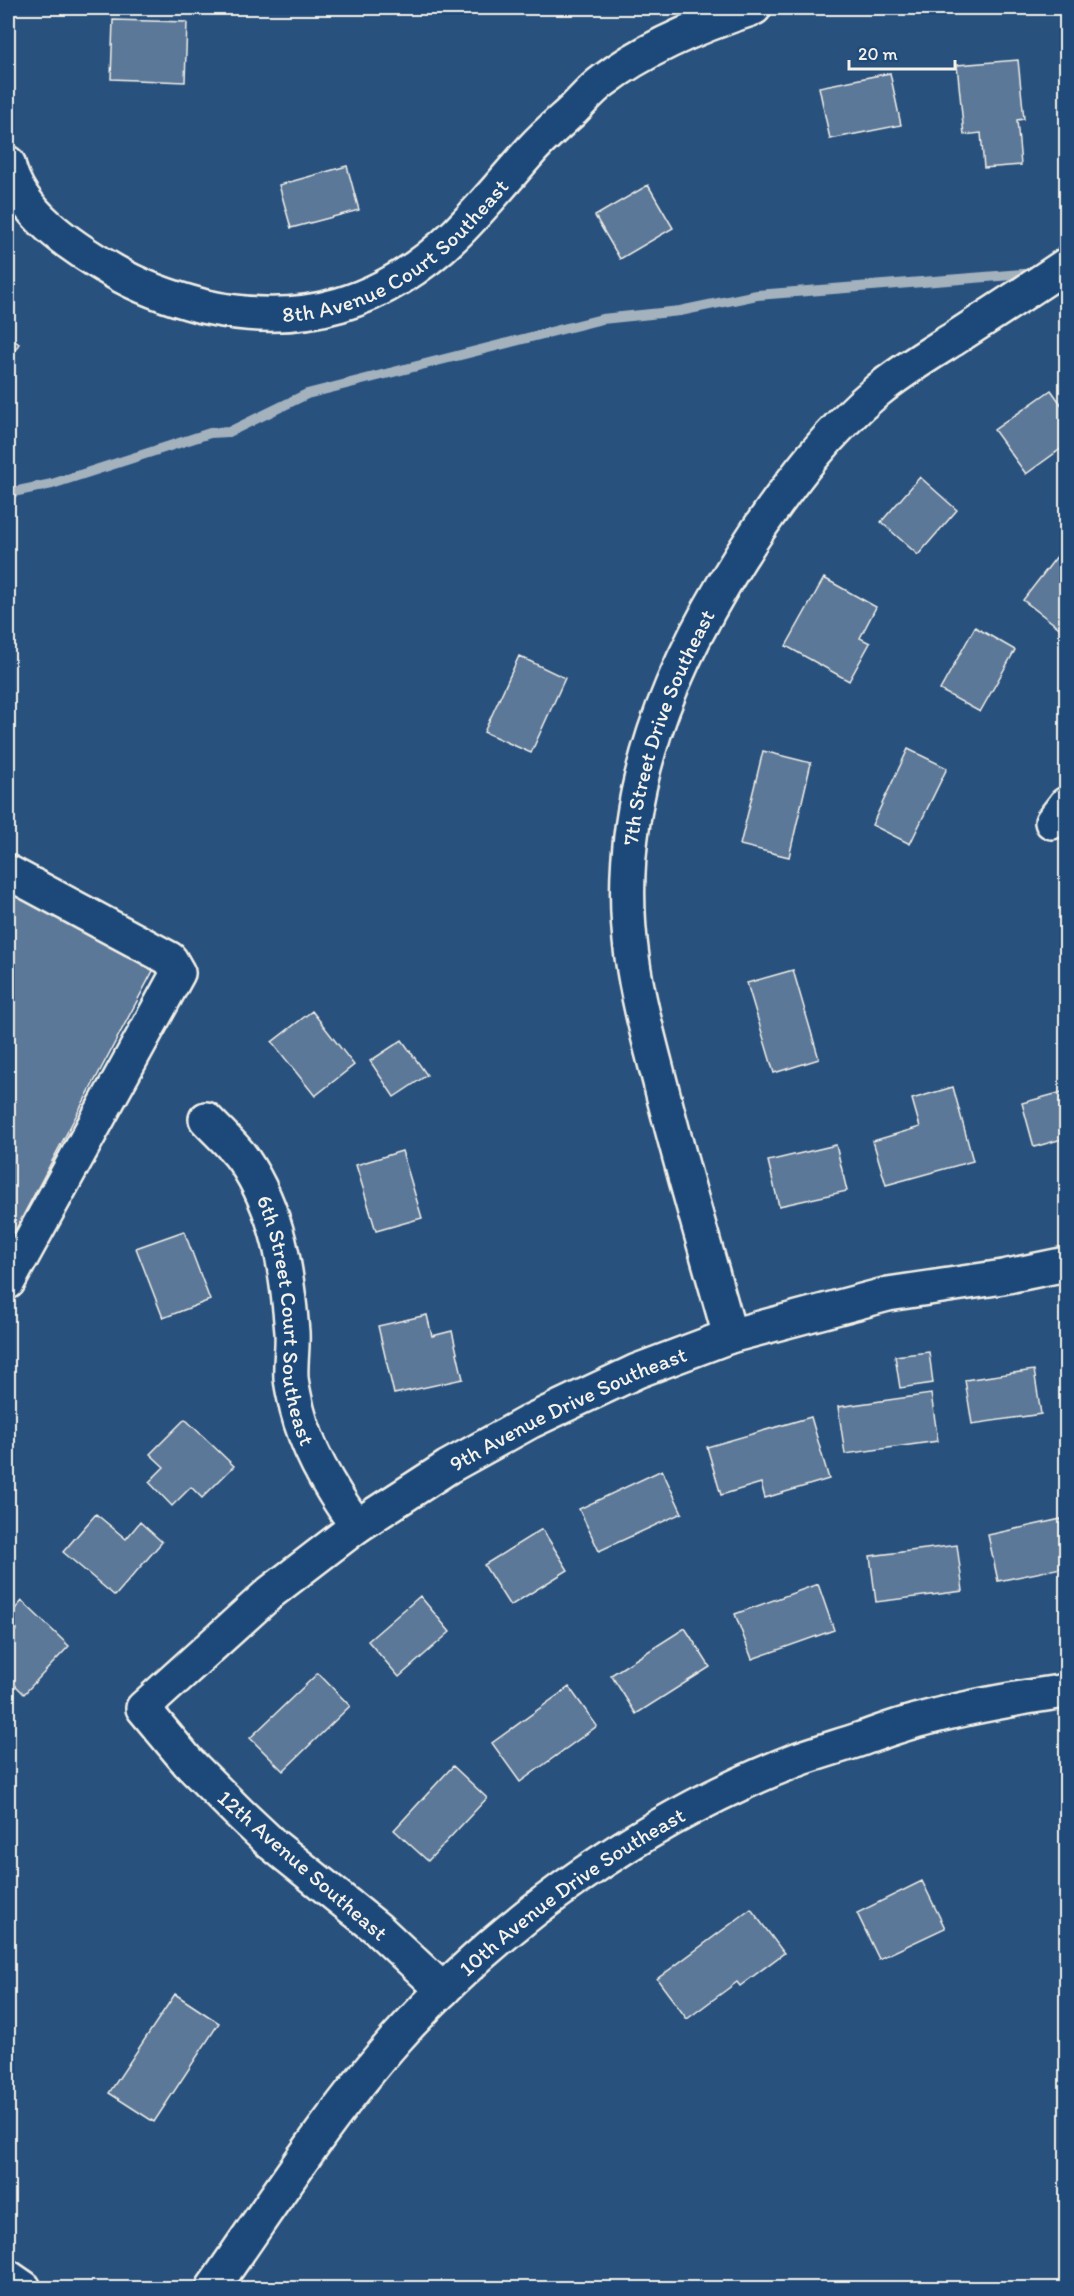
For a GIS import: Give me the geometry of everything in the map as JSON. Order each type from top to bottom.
[{"type":"street","name":"8th Avenue Court Southeast","points":[[11,174],[23,200],[36,214],[84,254],[129,280],[177,300],[228,312],[280,316],[325,310],[368,295],[407,275],[426,262],[459,232],[535,146],[602,81],[653,49],[707,23],[754,8]]},
{"type":"street","name":"7th Street Drive Southeast","points":[[730,1336],[672,1129],[642,1012],[632,954],[628,897],[630,839],[639,782],[654,728],[686,652],[725,579],[794,477],[833,432],[877,391],[909,368],[1066,266]]},
{"type":"street","points":[[8,872],[170,959],[178,973],[8,1282]]},
{"type":"street","name":"6th Street Court Southeast","points":[[206,1119],[243,1159],[269,1206],[280,1240],[289,1295],[292,1337],[291,1377],[297,1410],[307,1441],[321,1471],[337,1500],[357,1526]]},
{"type":"street","name":"9th Avenue Drive Southeast","points":[[144,1708],[272,1592],[357,1526],[448,1467],[531,1422],[637,1371],[730,1336],[888,1294],[1003,1278],[1066,1264]]},
{"type":"street","name":"10th Avenue Drive Southeast","points":[[213,2289],[345,2101],[396,2039],[443,1990],[512,1928],[608,1856],[720,1793],[798,1759],[921,1719],[1004,1700],[1066,1691]]},
{"type":"street","name":"12th Avenue Southeast","points":[[144,1708],[188,1762],[238,1812],[272,1844],[378,1929],[443,1990]]},
{"type":"street","points":[[8,2277],[24,2289]]},
{"type":"building","points":[[113,20],[187,22],[185,82],[111,79]]},
{"type":"building","points":[[1018,60],[1024,119],[1017,120],[1021,165],[984,168],[981,133],[964,135],[957,65]]},
{"type":"building","points":[[890,73],[901,125],[830,139],[819,87]]},
{"type":"building","points":[[347,166],[359,210],[291,228],[279,185]]},
{"type":"building","points":[[648,185],[673,228],[620,259],[595,216]]},
{"type":"building","points":[[8,336],[19,344],[8,360]]},
{"type":"building","points":[[1051,390],[1066,411],[1066,445],[1026,474],[994,430]]},
{"type":"building","points":[[920,477],[957,510],[918,555],[881,522]]},
{"type":"building","points":[[1065,546],[1066,625],[1062,630],[1023,600]]},
{"type":"building","points":[[824,578],[876,607],[860,638],[870,643],[849,681],[786,646]]},
{"type":"building","points":[[975,627],[1015,650],[980,712],[940,690]]},
{"type":"building","points":[[519,656],[565,678],[531,753],[484,732]]},
{"type":"building","points":[[908,749],[947,768],[910,844],[872,825]]},
{"type":"building","points":[[763,751],[811,763],[789,857],[740,845]]},
{"type":"building","points":[[8,891],[154,969],[8,1244]]},
{"type":"building","points":[[793,970],[819,1059],[774,1073],[747,983]]},
{"type":"building","points":[[312,1011],[354,1065],[315,1096],[272,1042]]},
{"type":"building","points":[[402,1040],[427,1075],[394,1097],[370,1061]]},
{"type":"building","points":[[953,1087],[973,1161],[886,1185],[873,1141],[920,1127],[912,1099]]},
{"type":"building","points":[[1066,1091],[1066,1138],[1034,1147],[1022,1103]]},
{"type":"building","points":[[836,1145],[847,1191],[779,1206],[768,1161]]},
{"type":"building","points":[[402,1151],[422,1218],[376,1231],[356,1165]]},
{"type":"building","points":[[184,1231],[210,1300],[163,1318],[136,1248]]},
{"type":"building","points":[[427,1315],[432,1336],[452,1331],[463,1379],[394,1394],[378,1326]]},
{"type":"building","points":[[929,1352],[933,1383],[900,1388],[895,1356]]},
{"type":"building","points":[[1034,1370],[1041,1414],[972,1424],[965,1380]]},
{"type":"building","points":[[931,1394],[938,1441],[845,1454],[838,1407]]},
{"type":"building","points":[[811,1417],[829,1479],[765,1498],[761,1483],[721,1495],[707,1447]]},
{"type":"building","points":[[185,1419],[234,1466],[202,1498],[191,1487],[172,1506],[149,1482],[164,1467],[150,1454]]},
{"type":"building","points":[[662,1470],[682,1513],[599,1551],[579,1509]]},
{"type":"building","points":[[96,1514],[126,1539],[140,1522],[162,1542],[115,1596],[63,1552]]},
{"type":"building","points":[[1061,1519],[1066,1546],[1066,1567],[998,1581],[988,1535]]},
{"type":"building","points":[[542,1529],[568,1570],[510,1606],[484,1565]]},
{"type":"building","points":[[957,1545],[963,1591],[876,1602],[870,1556]]},
{"type":"building","points":[[818,1584],[834,1630],[752,1659],[735,1614]]},
{"type":"building","points":[[420,1596],[450,1632],[399,1677],[368,1641]]},
{"type":"building","points":[[22,1601],[69,1646],[24,1694],[8,1678],[8,1638],[17,1629],[8,1617]]},
{"type":"building","points":[[685,1628],[710,1667],[636,1714],[611,1675]]},
{"type":"building","points":[[318,1673],[350,1706],[283,1771],[250,1738]]},
{"type":"building","points":[[569,1687],[597,1726],[520,1782],[492,1743]]},
{"type":"building","points":[[453,1766],[487,1798],[428,1861],[394,1830]]},
{"type":"building","points":[[922,1881],[945,1928],[879,1959],[857,1913]]},
{"type":"building","points":[[751,1909],[784,1953],[740,1986],[737,1982],[687,2019],[657,1979]]},
{"type":"building","points":[[175,1994],[219,2023],[154,2122],[109,2093]]},
{"type":"waterway","points":[[8,493],[52,484],[210,433],[229,432],[307,394],[602,319],[680,311],[757,295],[1036,273]]}]
